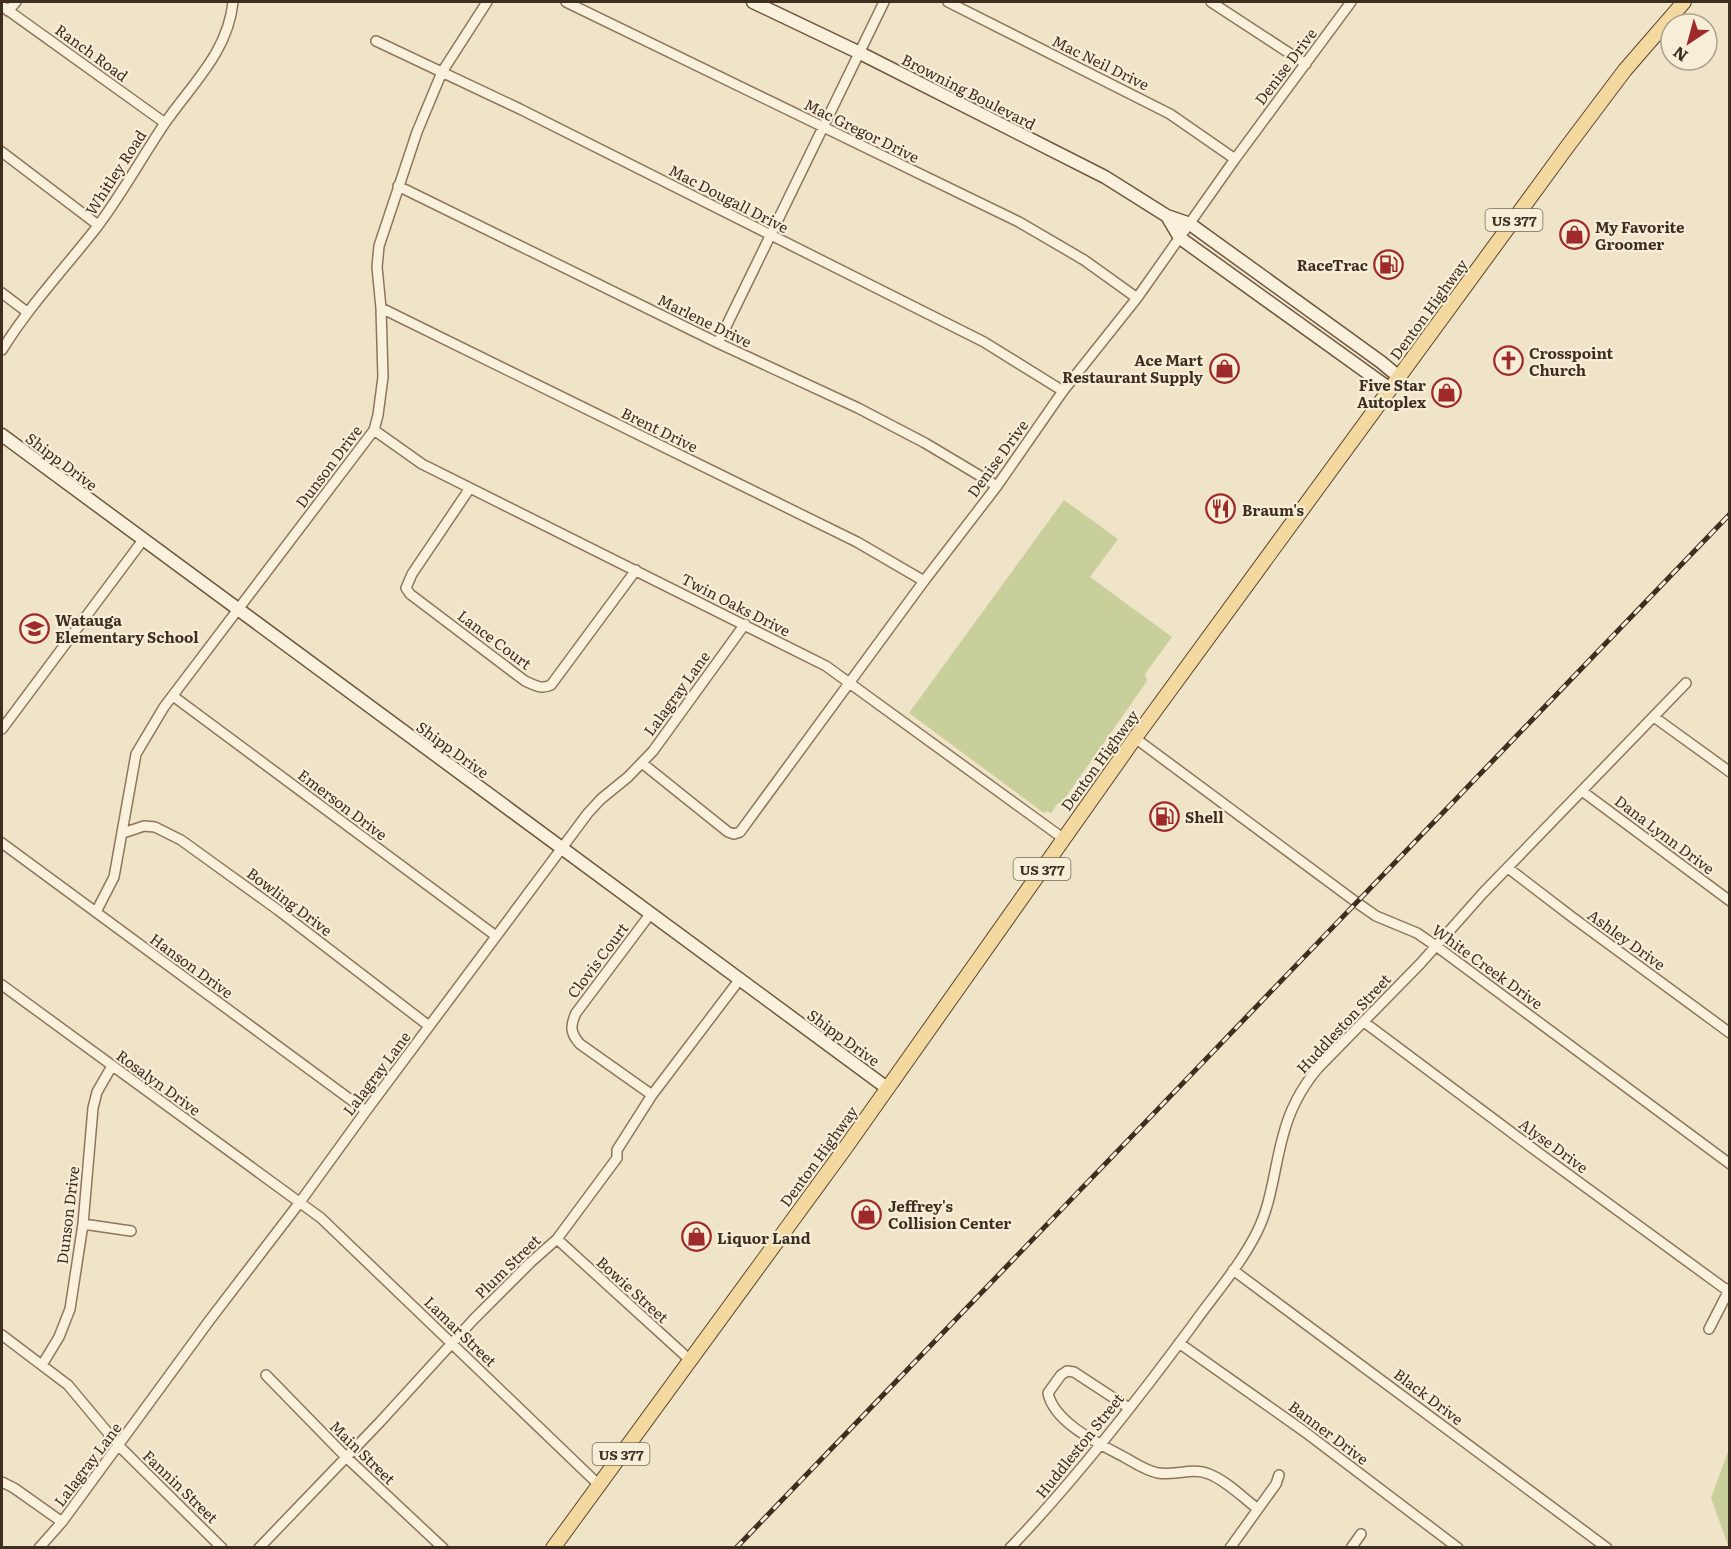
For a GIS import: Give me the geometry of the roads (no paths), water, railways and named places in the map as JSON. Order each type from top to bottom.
[{"type":"main road","name":"Denton Highway","points":[[553,1548],[887,1088],[1135,738],[1390,389],[1618,78],[1684,2]]},
{"type":"street","points":[[5,9],[16,2]]},
{"type":"street","name":"Whitley Road","points":[[2,350],[27,312],[98,225],[165,123],[217,52],[229,29],[233,2]]},
{"type":"street","name":"Dunson Drive","points":[[96,912],[114,877],[136,754],[172,696],[374,430],[383,377],[377,267],[379,246],[417,132],[442,72],[487,2]]},
{"type":"street","name":"Mac Gregor Drive","points":[[566,2],[1052,240],[1137,298]]},
{"type":"street","name":"Browning Boulevard","points":[[753,2],[860,52],[1106,177],[1167,216],[1190,224],[1399,377]]},
{"type":"street","points":[[718,343],[884,2]]},
{"type":"street","name":"Mac Neil Drive","points":[[948,2],[1145,100],[1170,114],[1235,159]]},
{"type":"street","points":[[1211,2],[1306,64]]},
{"type":"street","name":"Denise Drive","points":[[642,764],[728,832],[734,834],[740,832],[924,581],[997,486],[1063,391],[1137,298],[1235,159],[1351,2]]},
{"type":"street","name":"Ranch Road","points":[[5,9],[165,123]]},
{"type":"street","name":"Mac Dougall Drive","points":[[376,41],[520,109],[984,342],[1063,391]]},
{"type":"street","points":[[2,152],[98,225]]},
{"type":"street","name":"Marlene Drive","points":[[398,186],[926,442],[997,486]]},
{"type":"street","name":"Browning Boulevard","points":[[1167,216],[1180,238],[1390,389]]},
{"type":"street","points":[[2,293],[27,312]]},
{"type":"street","points":[[1294,320],[1304,307]]},
{"type":"street","name":"Brent Drive","points":[[381,308],[857,542],[924,581]]},
{"type":"street","name":"Twin Oaks Drive","points":[[374,430],[422,464],[826,666],[1064,839]]},
{"type":"street","name":"Shipp Drive","points":[[2,435],[887,1088]]},
{"type":"street","name":"Lance Court","points":[[470,488],[412,574],[406,588],[410,594],[525,681],[539,687],[551,685],[636,570]]},
{"type":"street","points":[[2,729],[143,540]]},
{"type":"street","name":"Lalagray Lane","points":[[39,1548],[62,1522],[119,1446],[208,1321],[300,1202],[562,848],[601,799],[642,764],[653,751],[745,624]]},
{"type":"street","name":"Huddleston Street","points":[[1010,1548],[1129,1408],[1249,1246],[1264,1216],[1283,1135],[1307,1082],[1686,683]]},
{"type":"street","name":"Emerson Drive","points":[[172,696],[496,936]]},
{"type":"street","points":[[1654,717],[1730,772]]},
{"type":"street","name":"White Creek Drive","points":[[1135,738],[1376,916],[1417,933],[1436,946],[1730,1164]]},
{"type":"street","name":"Dana Lynn Drive","points":[[1582,791],[1730,901]]},
{"type":"street","name":"Bowling Drive","points":[[123,833],[144,826],[155,827],[181,840],[278,910],[429,1026]]},
{"type":"street","name":"Hanson Drive","points":[[2,843],[366,1110]]},
{"type":"street","name":"Ashley Drive","points":[[1508,868],[1730,1033]]},
{"type":"street","name":"Clovis Court","points":[[651,913],[576,1013],[571,1028],[573,1037],[580,1044],[651,1095]]},
{"type":"street","name":"Plum Street","points":[[259,1548],[531,1262],[557,1239],[617,1158],[617,1150],[651,1095],[740,979]]},
{"type":"street","name":"Rosalyn Drive","points":[[2,985],[300,1202]]},
{"type":"street","name":"Alyse Drive","points":[[1364,1022],[1539,1153],[1729,1289]]},
{"type":"street","name":"Dunson Drive","points":[[42,1365],[59,1337],[70,1309],[83,1224],[93,1108],[97,1092],[112,1066]]},
{"type":"street","name":"Lamar Street","points":[[300,1202],[321,1218],[599,1485]]},
{"type":"street","points":[[83,1224],[131,1231]]},
{"type":"street","name":"Bowie Street","points":[[557,1239],[690,1360]]},
{"type":"street","name":"Black Drive","points":[[1233,1270],[1607,1548]]},
{"type":"street","points":[[1709,1329],[1729,1289]]},
{"type":"street","name":"Fannin Street","points":[[2,1335],[68,1385],[119,1446],[222,1548]]},
{"type":"street","name":"Banner Drive","points":[[1179,1343],[1305,1432],[1458,1548]]},
{"type":"street","points":[[1129,1408],[1074,1372],[1067,1371],[1048,1393],[1055,1410],[1073,1426],[1100,1444],[1157,1473],[1194,1471],[1210,1474],[1258,1509]]},
{"type":"street","name":"Main Street","points":[[266,1375],[346,1457],[443,1548]]},
{"type":"street","points":[[1230,1548],[1276,1484],[1279,1475]]},
{"type":"street","points":[[2,1482],[15,1488],[62,1522]]},
{"type":"street","points":[[1351,1548],[1361,1534]]},
{"type":"street","points":[[1018,1540],[1026,1548]]},
{"type":"railway","points":[[736,1548],[1730,514]]},
{"type":"place","name":"My Favorite Groomer","points":[[1574,235]]},
{"type":"place","name":"RaceTrac","points":[[1389,264]]},
{"type":"place","name":"Crosspoint Church","points":[[1508,361]]},
{"type":"place","name":"Ace Mart Restaurant Supply","points":[[1224,368]]},
{"type":"place","name":"Five Star Autoplex","points":[[1447,393]]},
{"type":"place","name":"Braum's","points":[[1221,509]]},
{"type":"place","name":"Watauga Elementary School","points":[[34,628]]},
{"type":"place","name":"Shell","points":[[1164,816]]},
{"type":"place","name":"Jeffrey's Collision Center","points":[[867,1214]]},
{"type":"place","name":"Liquor Land","points":[[696,1237]]}]
